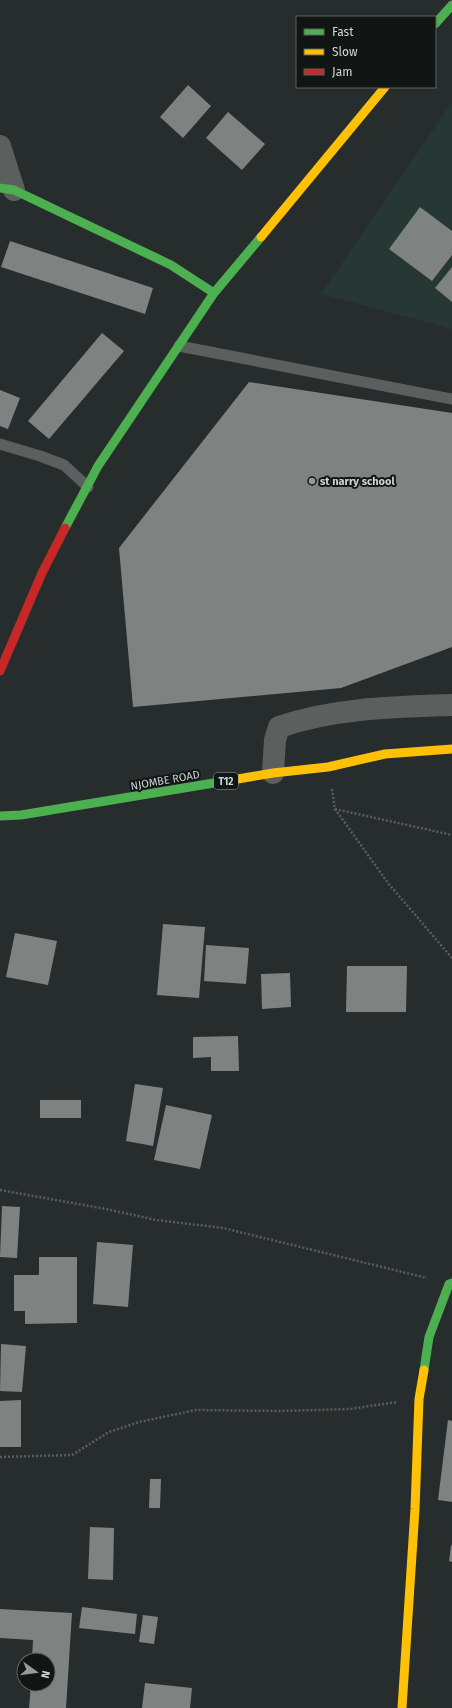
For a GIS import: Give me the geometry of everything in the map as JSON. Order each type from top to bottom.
[{"type":"main road","points":[[443,20],[452,5]]},
{"type":"main road","points":[[0,670],[42,573],[98,466],[214,293],[340,144],[384,88]]},
{"type":"main road","points":[[7,189],[171,265],[214,293]]},
{"type":"main road","name":"NJOMBE ROAD","points":[[0,816],[20,815],[106,802],[273,773],[328,767],[385,754],[452,749]]},
{"type":"main road","points":[[402,1708],[415,1509],[419,1399],[429,1337],[451,1283]]},
{"type":"street","points":[[0,146],[7,189]]},
{"type":"street","points":[[273,773],[275,740],[279,727],[301,719],[331,713],[405,706],[452,705]]},
{"type":"lane","points":[[179,346],[452,399]]},
{"type":"lane","points":[[0,444],[64,465],[88,487]]},
{"type":"path","points":[[328,767],[335,809],[388,883],[452,958]]},
{"type":"path","points":[[335,809],[452,835]]},
{"type":"path","points":[[0,1190],[106,1209],[156,1220],[223,1228],[451,1283]]},
{"type":"path","points":[[0,1457],[72,1455],[109,1432],[139,1422],[196,1410],[280,1411],[350,1409],[419,1399]]},
{"type":"shaded area","points":[[452,102],[452,329],[321,294]]},
{"type":"building","points":[[188,85],[211,106],[183,138],[160,117]]},
{"type":"building","points":[[228,112],[265,144],[242,170],[206,138]]},
{"type":"building","points":[[420,207],[452,231],[452,255],[432,281],[389,249]]},
{"type":"building","points":[[10,241],[153,288],[145,314],[1,267]]},
{"type":"building","points":[[452,267],[452,302],[435,288]]},
{"type":"building","points":[[102,333],[124,351],[49,439],[28,421]]},
{"type":"building","name":"st narry school","points":[[249,382],[452,413],[452,647],[341,688],[133,707],[119,548]]},
{"type":"building","points":[[0,390],[20,398],[8,429],[0,426]]},
{"type":"building","points":[[163,924],[205,927],[199,998],[157,995]]},
{"type":"building","points":[[15,933],[57,941],[48,985],[6,977]]},
{"type":"building","points":[[206,945],[249,948],[246,984],[204,981]]},
{"type":"building","points":[[347,966],[407,966],[406,1012],[346,1012]]},
{"type":"building","points":[[290,973],[291,1007],[262,1009],[261,974]]},
{"type":"building","points":[[238,1036],[239,1071],[211,1071],[211,1057],[193,1058],[193,1037]]},
{"type":"building","points":[[135,1084],[163,1088],[153,1146],[126,1141]]},
{"type":"building","points":[[40,1100],[81,1100],[81,1118],[40,1118]]},
{"type":"building","points":[[166,1105],[212,1115],[200,1169],[154,1160]]},
{"type":"building","points":[[2,1206],[20,1207],[17,1258],[0,1257]]},
{"type":"building","points":[[97,1242],[133,1245],[128,1307],[93,1304]]},
{"type":"building","points":[[39,1257],[77,1257],[77,1323],[25,1324],[25,1311],[14,1311],[14,1275],[39,1275]]},
{"type":"building","points":[[1,1344],[26,1346],[22,1392],[0,1391]]},
{"type":"building","points":[[21,1400],[21,1447],[0,1447],[0,1401]]},
{"type":"building","points":[[448,1420],[452,1421],[452,1502],[438,1500]]},
{"type":"building","points":[[150,1479],[161,1479],[160,1508],[149,1508]]},
{"type":"building","points":[[90,1527],[114,1528],[113,1580],[88,1579]]},
{"type":"building","points":[[451,1545],[452,1546],[452,1562],[449,1561]]},
{"type":"building","points":[[82,1607],[137,1614],[135,1634],[79,1628]]},
{"type":"building","points":[[0,1609],[72,1613],[66,1708],[29,1708],[30,1692],[56,1692],[56,1652],[32,1652],[33,1640],[0,1638]]},
{"type":"building","points":[[143,1615],[158,1617],[154,1644],[139,1642]]},
{"type":"building","points":[[145,1683],[192,1688],[190,1708],[142,1708]]},
{"type":"traffic: fast","points":[[436,23],[452,5]]},
{"type":"traffic: fast","points":[[0,188],[14,190],[171,265],[214,293]]},
{"type":"traffic: fast","points":[[65,528],[98,466],[214,293],[261,237]]},
{"type":"traffic: fast","points":[[0,816],[21,815],[226,781]]},
{"type":"traffic: fast","points":[[424,1370],[429,1337],[449,1284],[452,1283]]},
{"type":"traffic: slow","points":[[261,237],[384,88]]},
{"type":"traffic: slow","points":[[226,781],[273,773],[328,767],[385,754],[452,749]]},
{"type":"traffic: slow","points":[[402,1708],[415,1509],[419,1399],[424,1370]]},
{"type":"traffic: jam","points":[[0,671],[42,573],[65,528]]},
{"type":"place","name":"st narry school","points":[[312,481]]}]
